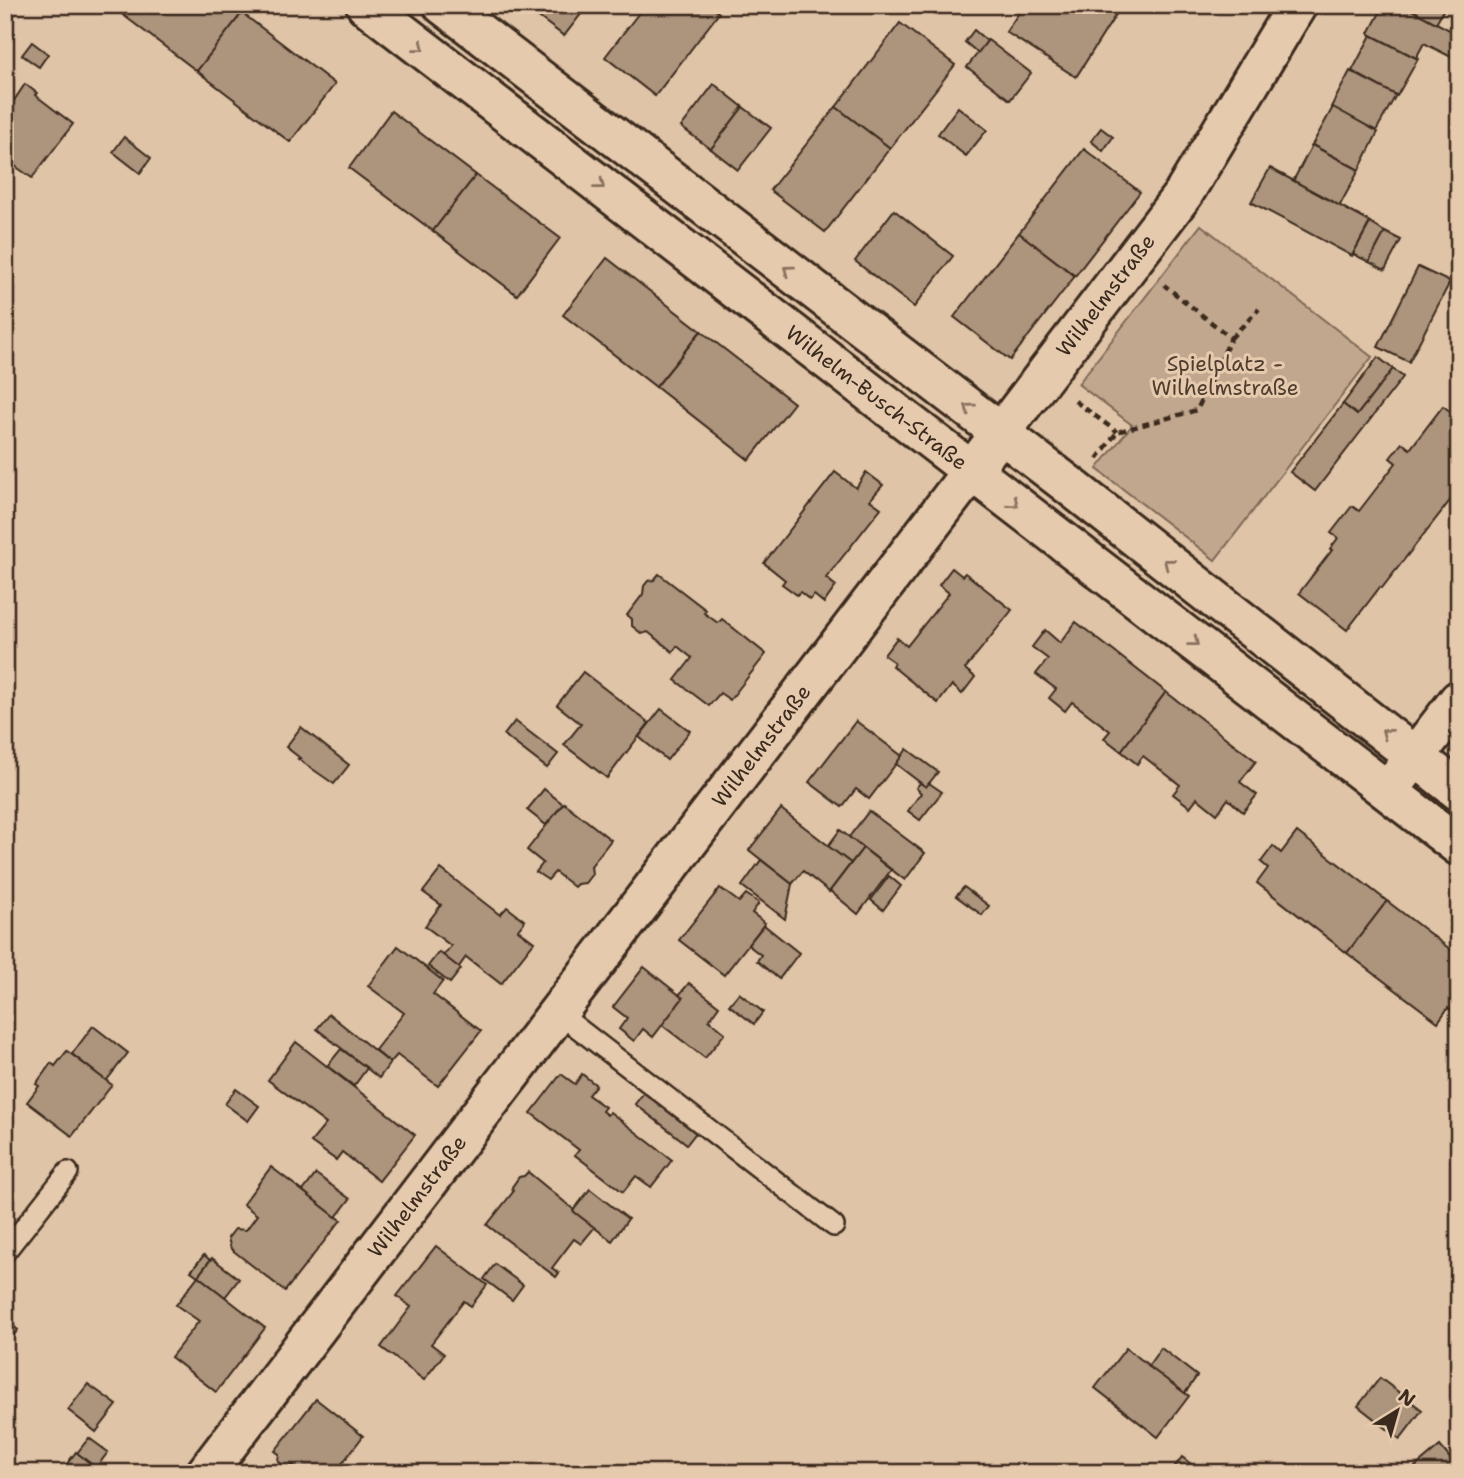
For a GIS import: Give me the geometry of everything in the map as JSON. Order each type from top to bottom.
[{"type":"street","name":"Wilhelm-Busch-Straße","points":[[366,5],[1459,846]]},
{"type":"street","points":[[443,5],[1074,489],[1459,791]]},
{"type":"street","name":"Wilhelmstraße","points":[[206,1473],[1132,262],[1184,192],[1297,5]]},
{"type":"street","points":[[1388,791],[1417,758],[1459,700]]},
{"type":"lane","points":[[557,1012],[834,1226]]},
{"type":"lane","points":[[5,1252],[68,1172]]},
{"type":"path","points":[[1132,262],[1231,338]]},
{"type":"path","points":[[1074,489],[1117,432],[1196,410],[1231,338],[1259,309]]},
{"type":"path","points":[[1043,377],[1117,432]]},
{"type":"green space","name":"Spielplatz - Wilhelmstraße","points":[[1201,225],[1372,357],[1215,560],[1097,469],[1132,425],[1078,384]]},
{"type":"building","points":[[110,5],[232,5],[242,13],[197,71]]},
{"type":"building","points":[[543,5],[588,5],[564,36],[536,15]]},
{"type":"building","points":[[645,5],[709,5],[719,13],[655,96],[605,57]]},
{"type":"building","points":[[1024,5],[1122,5],[1076,77],[1006,32]]},
{"type":"building","points":[[1384,5],[1403,5],[1459,35],[1459,61],[1424,43],[1416,58],[1371,35],[1369,33]]},
{"type":"building","points":[[1403,5],[1446,5],[1436,23]]},
{"type":"building","points":[[242,13],[335,84],[290,142],[197,71]]},
{"type":"building","points":[[900,23],[955,65],[890,148],[836,107]]},
{"type":"building","points":[[974,30],[987,41],[978,53],[965,42]]},
{"type":"building","points":[[1371,35],[1418,59],[1397,96],[1352,71]]},
{"type":"building","points":[[988,40],[1031,73],[1010,100],[967,67]]},
{"type":"building","points":[[32,42],[48,54],[39,67],[22,55]]},
{"type":"building","points":[[1350,71],[1396,95],[1376,131],[1331,107]]},
{"type":"building","points":[[25,84],[73,124],[32,178],[5,159],[5,114]]},
{"type":"building","points":[[714,84],[743,107],[711,149],[681,127]]},
{"type":"building","points":[[743,107],[771,128],[738,170],[711,149]]},
{"type":"building","points":[[836,107],[890,148],[825,232],[770,190]]},
{"type":"building","points":[[958,107],[987,130],[966,156],[938,134]]},
{"type":"building","points":[[1333,107],[1378,132],[1359,170],[1312,145]]},
{"type":"building","points":[[391,111],[476,175],[433,231],[349,168]]},
{"type":"building","points":[[1101,128],[1113,137],[1103,151],[1091,141]]},
{"type":"building","points":[[124,137],[151,158],[140,173],[113,152]]},
{"type":"building","points":[[1312,145],[1359,170],[1339,207],[1293,181]]},
{"type":"building","points":[[1084,149],[1140,192],[1075,276],[1019,233]]},
{"type":"building","points":[[1270,168],[1370,222],[1352,256],[1251,202]]},
{"type":"building","points":[[476,175],[560,238],[517,295],[433,231]]},
{"type":"building","points":[[894,210],[953,256],[914,307],[855,261]]},
{"type":"building","points":[[1370,223],[1385,232],[1369,262],[1353,254]]},
{"type":"building","points":[[1385,232],[1401,240],[1385,270],[1369,262]]},
{"type":"building","points":[[1019,233],[1075,276],[1010,360],[954,317]]},
{"type":"building","points":[[607,258],[701,331],[656,387],[563,315]]},
{"type":"building","points":[[1418,267],[1450,282],[1409,362],[1378,347]]},
{"type":"building","points":[[701,331],[794,403],[749,460],[656,387]]},
{"type":"building","points":[[1378,357],[1393,369],[1357,415],[1343,404]]},
{"type":"building","points":[[1393,369],[1403,377],[1315,491],[1290,472],[1343,404],[1357,415]]},
{"type":"building","points":[[1443,406],[1459,418],[1459,489],[1347,630],[1299,593],[1332,550],[1330,549],[1338,538],[1331,533],[1352,506],[1359,511],[1396,463],[1390,458],[1402,443],[1410,449]]},
{"type":"building","points":[[835,472],[856,488],[866,472],[883,485],[870,500],[881,508],[826,578],[836,586],[824,603],[814,595],[810,600],[800,592],[797,595],[782,584],[785,580],[764,563]]},
{"type":"building","points":[[952,568],[962,576],[965,573],[1012,610],[965,669],[975,677],[962,694],[952,685],[938,703],[892,666],[894,662],[884,655],[897,638],[907,646],[949,593],[939,585]]},
{"type":"building","points":[[659,574],[706,610],[704,613],[718,623],[722,619],[766,654],[730,700],[720,693],[709,706],[675,680],[692,658],[677,646],[673,652],[648,632],[642,634],[632,626],[632,619],[627,615],[643,594],[644,586]]},
{"type":"building","points":[[1076,622],[1166,692],[1121,751],[1104,738],[1110,731],[1072,702],[1065,711],[1049,698],[1056,689],[1036,674],[1048,659],[1032,647],[1045,630],[1060,643]]},
{"type":"building","points":[[583,672],[649,723],[607,778],[564,745],[581,724],[557,705]]},
{"type":"building","points":[[1166,692],[1256,761],[1240,782],[1257,795],[1243,812],[1228,799],[1217,814],[1197,798],[1190,807],[1173,794],[1180,785],[1143,756],[1137,764],[1121,751]]},
{"type":"building","points":[[661,709],[690,731],[667,760],[639,737]]},
{"type":"building","points":[[515,721],[558,754],[547,768],[504,735]]},
{"type":"building","points":[[856,721],[902,756],[869,799],[856,789],[842,807],[809,782]]},
{"type":"building","points":[[301,727],[349,765],[334,784],[298,759],[300,758],[286,747]]},
{"type":"building","points":[[907,749],[938,772],[926,787],[896,764]]},
{"type":"building","points":[[920,783],[926,787],[929,783],[942,792],[920,820],[908,811],[921,793],[916,788]]},
{"type":"building","points":[[544,789],[563,804],[546,825],[527,810]]},
{"type":"building","points":[[564,803],[611,840],[591,866],[592,874],[585,883],[574,887],[555,872],[548,880],[536,872],[543,863],[527,850]]},
{"type":"building","points":[[781,809],[851,863],[829,892],[803,871],[792,884],[749,850]]},
{"type":"building","points":[[869,811],[925,853],[905,880],[849,837]]},
{"type":"building","points":[[840,830],[863,848],[851,863],[828,846]]},
{"type":"building","points":[[1297,832],[1387,901],[1347,953],[1257,883],[1268,868],[1261,862],[1273,846],[1281,853]]},
{"type":"building","points":[[863,848],[891,870],[858,914],[830,891]]},
{"type":"building","points":[[761,860],[792,884],[785,919],[742,886]]},
{"type":"building","points":[[441,869],[500,915],[507,907],[525,921],[518,930],[534,942],[501,984],[466,957],[458,968],[443,956],[451,946],[425,926],[441,905],[423,892]]},
{"type":"building","points":[[889,876],[901,886],[883,910],[871,900]]},
{"type":"building","points":[[964,887],[989,906],[982,915],[956,896]]},
{"type":"building","points":[[720,888],[739,902],[746,894],[759,903],[752,913],[765,923],[724,975],[679,940]]},
{"type":"building","points":[[1387,901],[1459,956],[1459,1008],[1455,1013],[1448,1008],[1438,1022],[1347,953]]},
{"type":"building","points":[[764,925],[799,953],[779,979],[757,961],[761,955],[748,945]]},
{"type":"building","points":[[398,946],[443,981],[433,994],[481,1031],[438,1086],[397,1055],[390,1063],[375,1050],[404,1013],[368,986]]},
{"type":"building","points":[[439,952],[461,969],[450,983],[428,966]]},
{"type":"building","points":[[644,967],[683,998],[653,1037],[643,1029],[634,1041],[619,1029],[627,1018],[613,1007]]},
{"type":"building","points":[[689,983],[719,1006],[709,1020],[725,1033],[705,1058],[662,1025],[683,998],[679,995]]},
{"type":"building","points":[[739,993],[763,1012],[754,1024],[729,1005]]},
{"type":"building","points":[[329,1014],[390,1063],[379,1078],[317,1029]]},
{"type":"building","points":[[93,1026],[128,1053],[106,1081],[72,1054]]},
{"type":"building","points":[[296,1042],[415,1135],[379,1181],[342,1152],[336,1160],[311,1142],[326,1124],[268,1080]]},
{"type":"building","points":[[341,1049],[367,1068],[354,1086],[327,1066]]},
{"type":"building","points":[[67,1051],[112,1085],[72,1136],[27,1102],[51,1063],[55,1066]]},
{"type":"building","points":[[561,1074],[575,1084],[582,1074],[596,1085],[588,1095],[605,1107],[602,1111],[607,1115],[610,1112],[672,1160],[651,1187],[636,1176],[623,1192],[575,1155],[579,1150],[531,1113]]},
{"type":"building","points":[[236,1089],[259,1106],[248,1121],[225,1104]]},
{"type":"building","points":[[646,1090],[698,1130],[687,1144],[635,1104]]},
{"type":"building","points":[[271,1167],[341,1220],[285,1291],[231,1249],[228,1238],[235,1229],[246,1230],[257,1215],[243,1204]]},
{"type":"building","points":[[528,1172],[595,1227],[581,1244],[574,1239],[552,1268],[559,1273],[556,1277],[487,1225],[513,1192],[512,1187],[519,1177]]},
{"type":"building","points":[[316,1174],[350,1199],[336,1217],[303,1191]]},
{"type":"building","points":[[590,1189],[628,1219],[612,1241],[573,1211]]},
{"type":"building","points":[[436,1246],[487,1285],[471,1306],[464,1301],[431,1344],[444,1354],[424,1380],[381,1347],[411,1307],[397,1296]]},
{"type":"building","points":[[204,1255],[210,1260],[198,1276],[191,1271]]},
{"type":"building","points":[[212,1258],[239,1279],[225,1297],[198,1276]]},
{"type":"building","points":[[495,1264],[523,1285],[512,1300],[484,1279]]},
{"type":"building","points":[[198,1276],[265,1328],[216,1392],[171,1357],[199,1321],[176,1305]]},
{"type":"building","points":[[5,1319],[18,1330],[5,1346]]},
{"type":"building","points":[[1126,1348],[1189,1396],[1158,1437],[1095,1388]]},
{"type":"building","points":[[1161,1348],[1197,1376],[1185,1393],[1148,1366]]},
{"type":"building","points":[[1380,1378],[1422,1410],[1400,1439],[1358,1406]]},
{"type":"building","points":[[88,1384],[117,1405],[96,1432],[68,1410]]},
{"type":"building","points":[[316,1399],[363,1436],[335,1473],[303,1473],[293,1465],[286,1468],[278,1461],[279,1454],[275,1451]]},
{"type":"building","points":[[89,1438],[108,1452],[96,1468],[77,1453]]},
{"type":"building","points":[[1440,1446],[1459,1469],[1459,1473],[1408,1473]]},
{"type":"building","points":[[76,1452],[96,1468],[102,1473],[60,1473]]},
{"type":"building","points":[[1182,1457],[1200,1471],[1199,1473],[1170,1473]]}]
